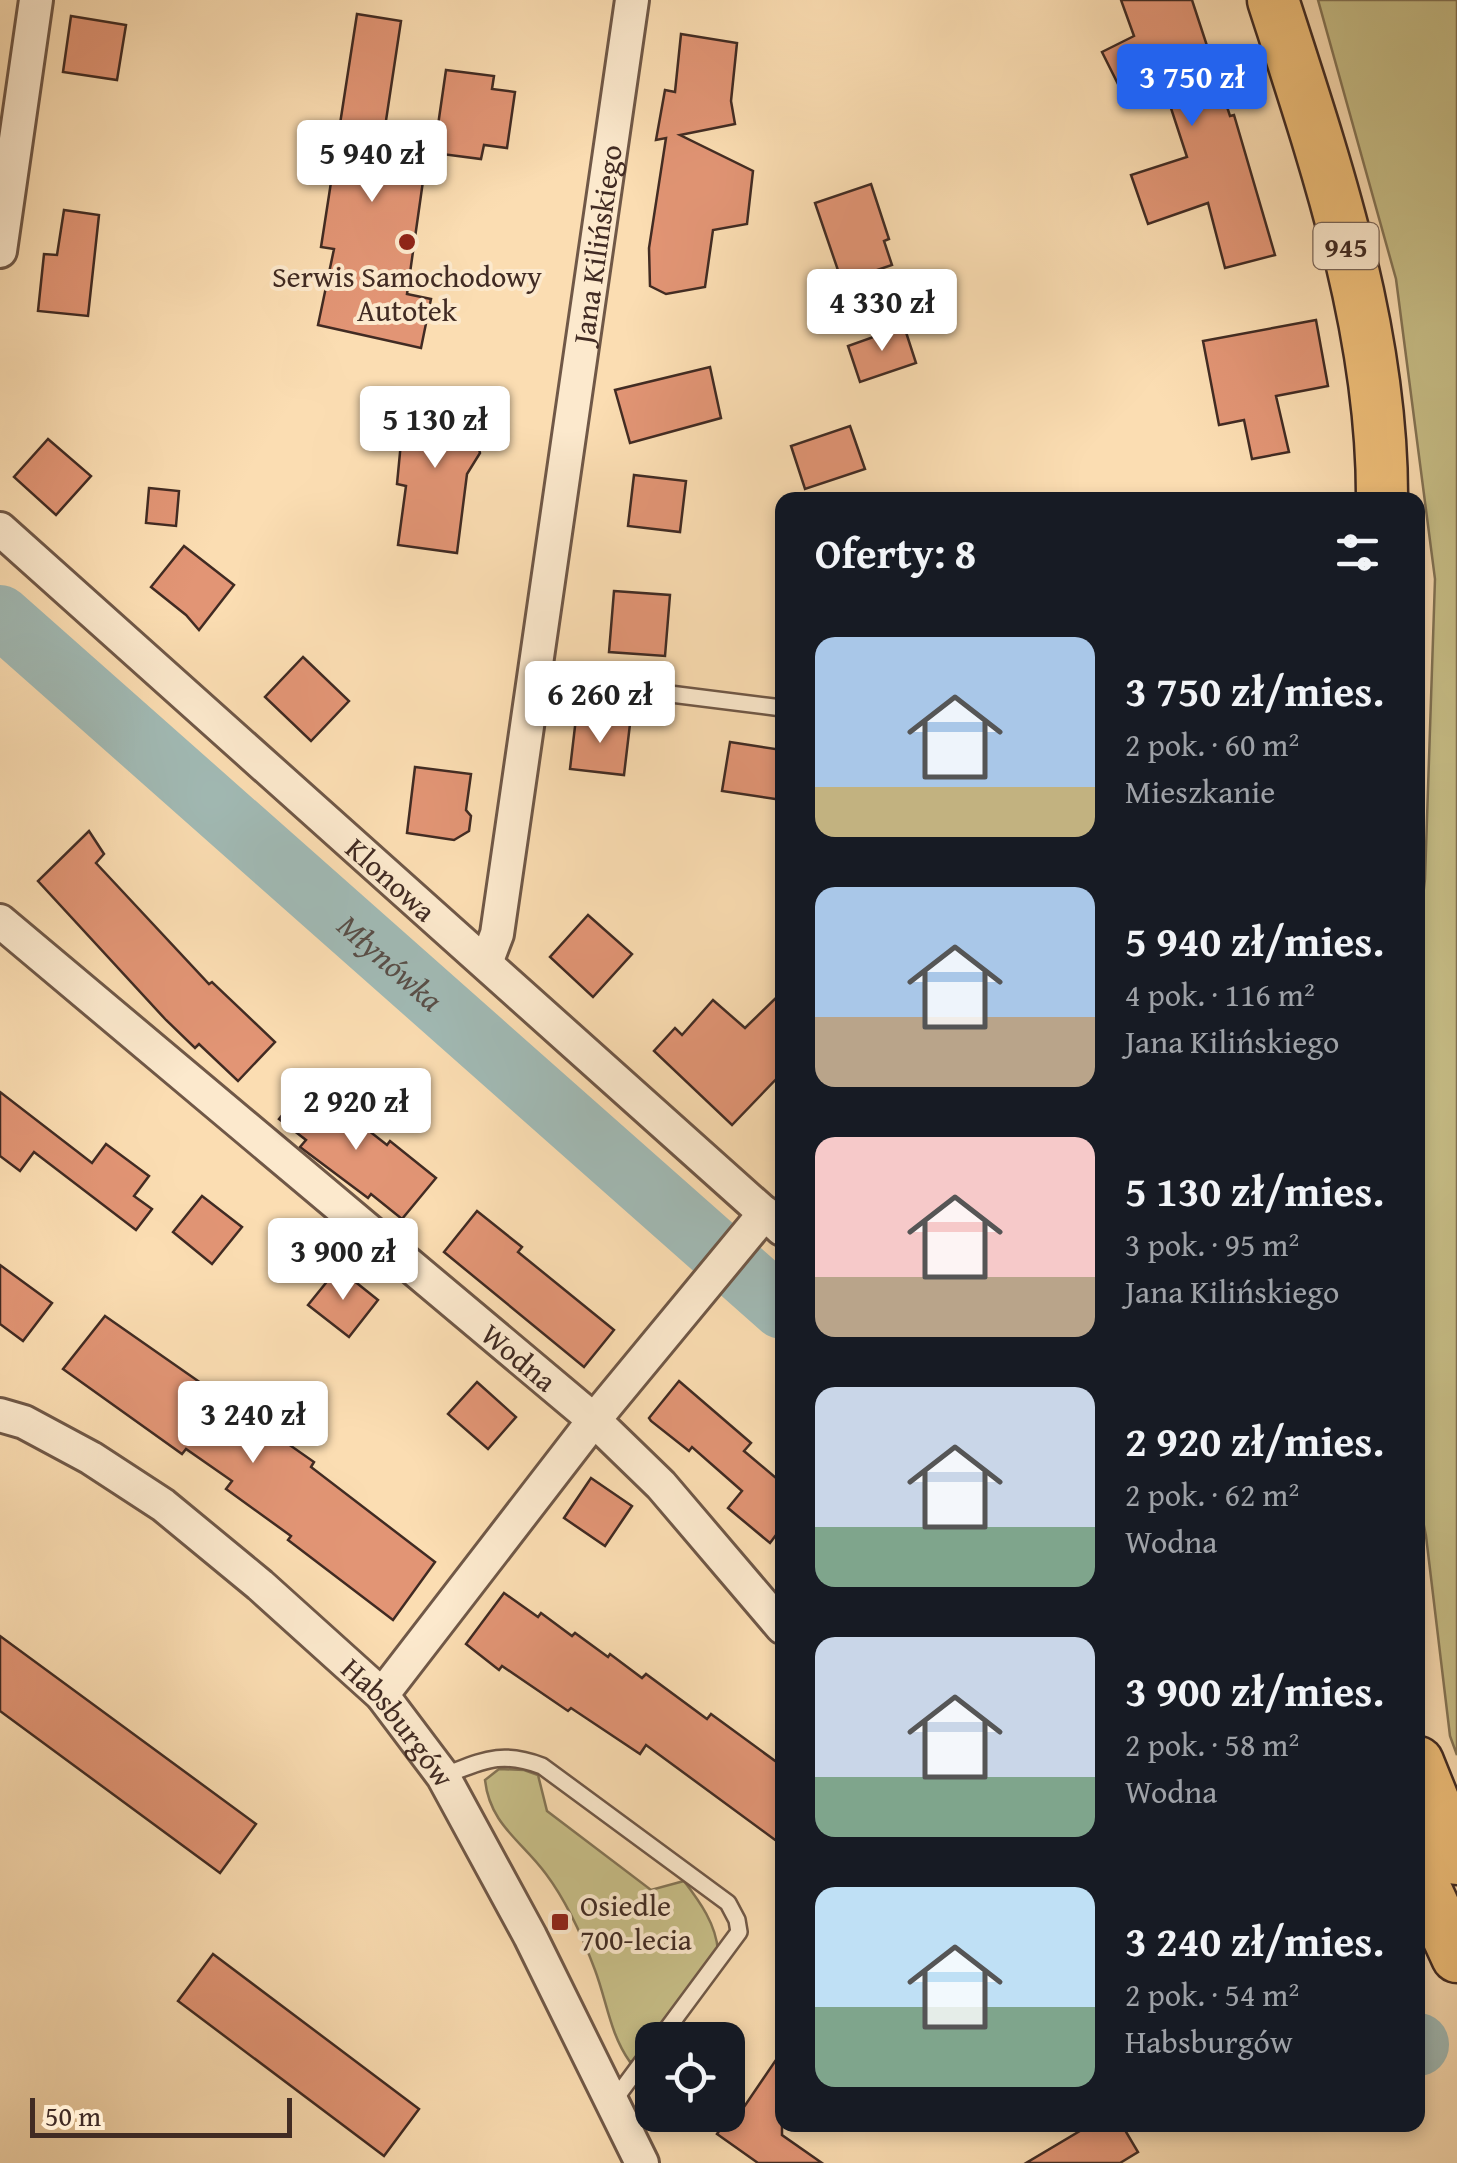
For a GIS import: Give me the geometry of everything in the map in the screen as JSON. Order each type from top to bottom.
[{"type":"main road","name":"945","points":[[1273,0],[1321,147],[1354,281],[1372,368],[1381,492]]},
{"type":"main road","points":[[1425,1831],[1429,1870],[1457,1957]]},
{"type":"street","points":[[0,250],[36,0]]},
{"type":"street","name":"Jana Kilińskiego","points":[[486,962],[497,934],[632,0]]},
{"type":"street","name":"Klonowa","points":[[0,529],[774,1221]]},
{"type":"street","name":"Wodna","points":[[0,922],[594,1420],[660,1485],[775,1620]]},
{"type":"street","points":[[382,1694],[594,1420],[736,1248],[774,1221]]},
{"type":"street","name":"Habsburgów","points":[[0,1414],[24,1422],[91,1458],[163,1505],[382,1694],[443,1776],[530,1936],[642,2163]]},
{"type":"lane","points":[[535,677],[775,707]]},
{"type":"lane","points":[[443,1776],[488,1759],[517,1756],[542,1766],[728,1903],[739,1932],[672,2022]]},
{"type":"lane","points":[[612,2103],[635,2072]]},
{"type":"shaded area","points":[[1318,0],[1457,0],[1457,1755],[1450,1736],[1425,1531],[1425,879],[1435,579],[1396,279]]},
{"type":"shaded area","points":[[499,1769],[538,1775],[547,1811],[651,1890],[684,1881],[711,1923],[718,1951],[665,2022],[635,2022],[635,2060],[630,2062],[618,2040],[595,1970],[568,1908],[537,1862],[500,1821],[485,1780]]},
{"type":"building","points":[[1121,0],[1192,0],[1230,116],[1234,115],[1275,255],[1225,268],[1208,203],[1148,224],[1131,175],[1187,157],[1156,72],[1121,90],[1102,52],[1134,36]]},
{"type":"building","points":[[357,14],[401,21],[379,167],[424,174],[407,294],[431,299],[421,348],[318,325],[334,249],[321,247]]},
{"type":"building","points":[[71,16],[126,25],[117,80],[63,72]]},
{"type":"building","points":[[681,34],[737,43],[731,101],[735,124],[680,135],[753,171],[747,224],[713,230],[705,287],[666,294],[650,286],[649,248],[666,138],[656,140],[665,90],[675,92]]},
{"type":"building","points":[[446,70],[494,76],[492,89],[515,92],[507,148],[484,145],[481,159],[434,153]]},
{"type":"building","points":[[871,184],[889,239],[884,241],[892,265],[842,282],[815,203]]},
{"type":"building","points":[[64,210],[99,215],[88,316],[38,311],[44,254],[57,255]]},
{"type":"building","points":[[1316,320],[1328,386],[1276,396],[1289,452],[1252,459],[1244,420],[1219,425],[1203,341]]},
{"type":"building","points":[[904,326],[916,363],[860,382],[848,346]]},
{"type":"building","points":[[710,367],[721,418],[630,443],[615,390]]},
{"type":"building","points":[[416,391],[474,403],[469,431],[476,438],[480,453],[467,474],[457,553],[398,545],[406,486],[397,484],[404,411],[416,415]]},
{"type":"building","points":[[850,426],[865,469],[805,489],[791,446]]},
{"type":"building","points":[[48,439],[91,476],[56,515],[14,477]]},
{"type":"building","points":[[634,475],[686,481],[680,532],[628,526]]},
{"type":"building","points":[[149,488],[179,491],[176,526],[146,523]]},
{"type":"building","points":[[184,546],[234,585],[199,630],[151,587]]},
{"type":"building","points":[[614,591],[670,595],[665,656],[609,652]]},
{"type":"building","points":[[303,657],[349,701],[311,741],[265,697]]},
{"type":"building","points":[[576,718],[630,724],[624,775],[570,769]]},
{"type":"building","points":[[730,742],[775,749],[775,799],[722,791]]},
{"type":"building","points":[[415,767],[471,774],[466,810],[471,816],[469,831],[454,840],[407,833]]},
{"type":"building","points":[[89,831],[104,854],[96,863],[209,984],[212,982],[275,1042],[238,1081],[199,1044],[195,1048],[166,1020],[38,881]]},
{"type":"building","points":[[588,915],[632,954],[593,997],[550,957]]},
{"type":"building","points":[[775,999],[775,1080],[732,1125],[654,1051],[675,1028],[682,1035],[713,1000],[745,1028]]},
{"type":"building","points":[[308,1083],[436,1178],[402,1219],[300,1147],[306,1140],[279,1119]]},
{"type":"building","points":[[0,1092],[92,1163],[106,1144],[149,1176],[134,1196],[152,1209],[136,1230],[34,1152],[20,1171],[0,1156]]},
{"type":"building","points":[[202,1196],[242,1227],[212,1264],[173,1232]]},
{"type":"building","points":[[477,1211],[522,1247],[518,1252],[614,1330],[584,1367],[444,1252]]},
{"type":"building","points":[[0,1265],[52,1303],[23,1341],[0,1324]]},
{"type":"building","points":[[338,1268],[378,1300],[349,1337],[308,1305]]},
{"type":"building","points":[[105,1316],[314,1462],[311,1467],[435,1562],[393,1620],[288,1540],[291,1536],[226,1489],[232,1481],[186,1449],[182,1454],[63,1369]]},
{"type":"building","points":[[679,1381],[751,1443],[744,1451],[775,1477],[775,1536],[770,1543],[728,1508],[742,1491],[692,1447],[689,1451],[649,1418]]},
{"type":"building","points":[[477,1382],[516,1417],[488,1449],[448,1414]]},
{"type":"building","points":[[591,1478],[632,1506],[605,1546],[564,1518]]},
{"type":"building","points":[[504,1593],[538,1617],[541,1613],[572,1636],[575,1633],[608,1657],[610,1654],[642,1678],[646,1674],[707,1719],[711,1714],[775,1761],[775,1840],[646,1745],[640,1754],[502,1666],[499,1670],[466,1644]]},
{"type":"building","points":[[0,1636],[256,1824],[220,1873],[0,1711]]},
{"type":"building","points":[[213,1954],[419,2109],[384,2156],[178,2001]]},
{"type":"building","points":[[775,2061],[775,2132],[782,2132],[822,2163],[758,2163],[717,2134],[745,2132],[745,2106]]},
{"type":"building","points":[[1078,2132],[1126,2132],[1138,2152],[1120,2163],[1026,2163]]},
{"type":"waterway","name":"Młynówka","points":[[0,616],[775,1302]]},
{"type":"place","name":"Serwis Samochodowy Autotek","points":[[407,242]]},
{"type":"place","name":"Osiedle 700-lecia","points":[[560,1922]]}]
